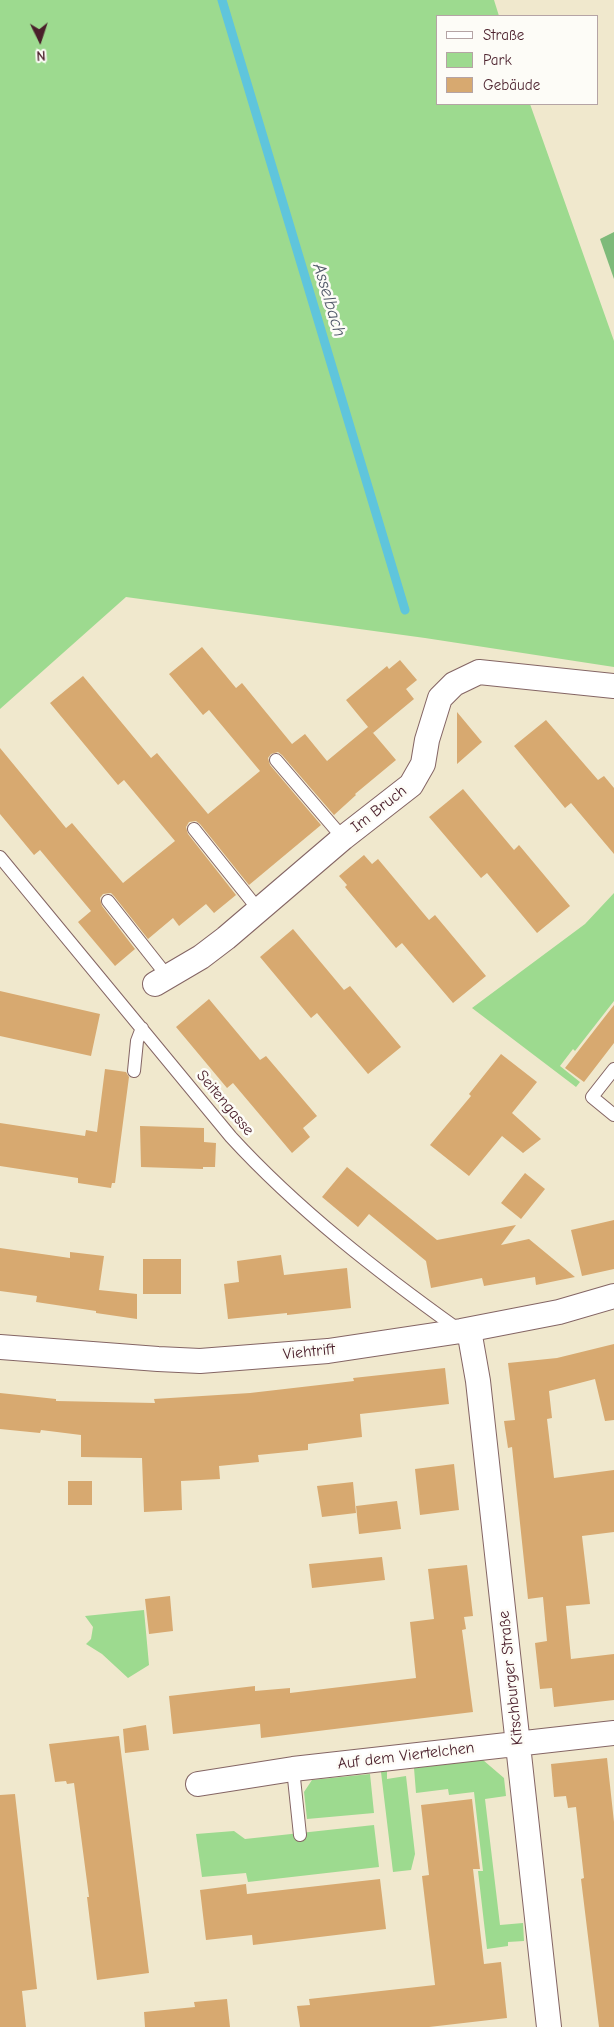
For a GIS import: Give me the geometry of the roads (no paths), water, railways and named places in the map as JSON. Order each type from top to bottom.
[{"type":"street","name":"Im Bruch","points":[[161,980],[201,957],[343,838],[411,785],[424,764],[427,740],[440,698],[454,684],[479,672],[614,686]]},
{"type":"street","name":"Viehtrift","points":[[0,1347],[158,1360],[200,1361],[328,1351],[465,1330],[559,1312],[614,1296]]},
{"type":"street","name":"Kitschburger Straße","points":[[465,1330],[478,1381],[549,2027]]},
{"type":"street","name":"Auf dem Viertelchen","points":[[198,1784],[293,1769],[614,1733]]},
{"type":"lane","points":[[276,760],[343,838]]},
{"type":"lane","points":[[194,829],[258,910]]},
{"type":"lane","name":"Seitengasse","points":[[0,857],[231,1137],[265,1174],[395,1284],[465,1330]]},
{"type":"lane","points":[[108,901],[161,980]]},
{"type":"lane","points":[[134,1071],[137,1041],[142,1028]]},
{"type":"lane","points":[[614,1069],[592,1097],[614,1115]]},
{"type":"lane","points":[[293,1769],[300,1835]]},
{"type":"waterway","name":"Asselbach","points":[[222,0],[405,610]]}]
